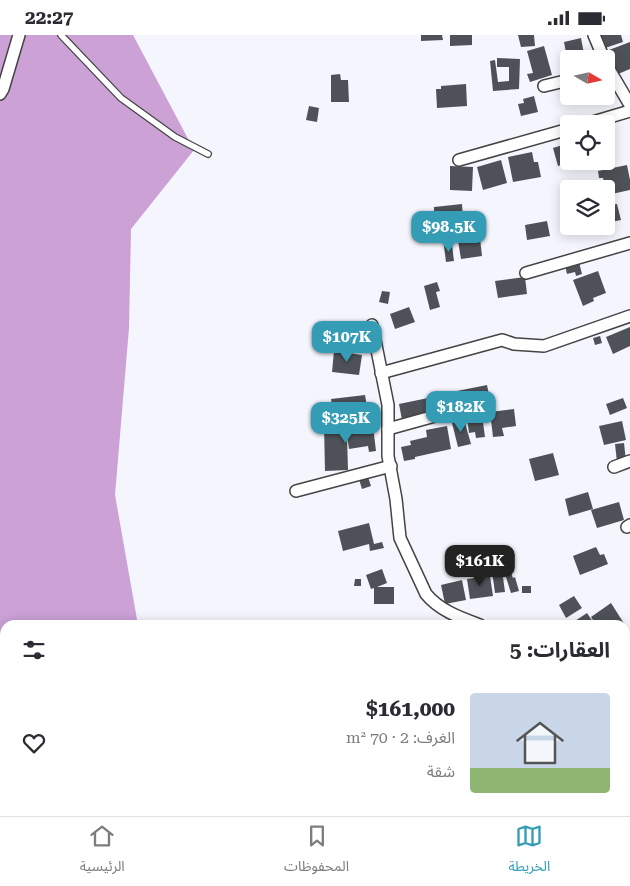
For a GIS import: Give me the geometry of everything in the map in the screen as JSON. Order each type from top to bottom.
[{"type":"street","points":[[0,94],[19,35]]},
{"type":"street","points":[[594,35],[600,50]]},
{"type":"street","points":[[615,81],[630,105]]},
{"type":"street","points":[[544,86],[560,82]]},
{"type":"street","points":[[615,115],[630,111]]},
{"type":"street","points":[[459,160],[560,132]]},
{"type":"street","points":[[526,273],[630,243]]},
{"type":"street","points":[[381,373],[502,340],[514,344],[544,346],[630,316]]},
{"type":"street","points":[[372,325],[388,405],[388,455],[396,499],[400,538],[426,594],[437,605],[467,620]]},
{"type":"street","points":[[388,429],[482,403]]},
{"type":"street","points":[[614,467],[630,461]]},
{"type":"street","points":[[296,491],[390,466]]},
{"type":"lane","points":[[61,35],[121,98],[176,137],[208,154]]},
{"type":"shaded area","points":[[0,35],[133,35],[194,150],[131,229],[129,328],[115,495],[137,620],[0,620]]},
{"type":"building","points":[[421,35],[442,35],[443,40],[421,41]]},
{"type":"building","points":[[450,35],[472,35],[472,45],[450,46]]},
{"type":"building","points":[[518,35],[534,35],[535,46],[521,47]]},
{"type":"building","points":[[597,35],[621,35],[623,42],[602,49]]},
{"type":"building","points":[[581,38],[583,50],[566,50],[564,42]]},
{"type":"building","points":[[630,42],[630,69],[618,74],[615,66],[615,50],[609,50]]},
{"type":"building","points":[[544,46],[552,75],[530,82],[527,74],[533,73],[527,51]]},
{"type":"building","points":[[497,58],[520,59],[519,89],[493,91],[490,61],[495,60],[498,82],[509,81],[509,67],[497,67]]},
{"type":"building","points":[[340,74],[341,80],[348,80],[349,102],[331,102],[331,75]]},
{"type":"building","points":[[466,84],[467,106],[437,108],[436,89],[441,89],[441,86]]},
{"type":"building","points":[[534,96],[538,112],[521,116],[518,104],[524,103],[523,99]]},
{"type":"building","points":[[309,106],[319,108],[317,122],[306,120]]},
{"type":"building","points":[[560,146],[560,165],[558,166],[553,148]]},
{"type":"building","points":[[532,152],[534,162],[538,162],[541,177],[513,182],[508,157]]},
{"type":"building","points":[[501,160],[507,183],[483,190],[477,167]]},
{"type":"building","points":[[627,165],[630,190],[615,193],[615,180],[599,178],[598,171],[615,170],[615,167]]},
{"type":"building","points":[[450,166],[473,167],[472,191],[450,190]]},
{"type":"building","points":[[462,204],[464,232],[444,234],[442,215],[434,215],[434,207]]},
{"type":"building","points":[[615,204],[617,204],[621,220],[615,221]]},
{"type":"building","points":[[547,221],[550,236],[527,240],[525,225]]},
{"type":"building","points":[[480,238],[482,256],[461,259],[458,241]]},
{"type":"building","points":[[452,245],[454,261],[446,262],[444,246]]},
{"type":"building","points":[[579,262],[582,274],[576,276],[575,272],[567,274],[565,265]]},
{"type":"building","points":[[598,271],[606,293],[593,298],[594,301],[583,306],[573,280]]},
{"type":"building","points":[[525,277],[527,294],[498,298],[495,281]]},
{"type":"building","points":[[437,282],[440,291],[436,292],[440,307],[430,310],[424,286]]},
{"type":"building","points":[[382,291],[390,292],[388,304],[379,302]]},
{"type":"building","points":[[409,307],[415,322],[395,329],[390,314]]},
{"type":"building","points":[[630,327],[630,346],[613,354],[606,337]]},
{"type":"building","points":[[600,336],[602,343],[595,345],[593,338]]},
{"type":"building","points":[[334,351],[362,355],[359,375],[332,372]]},
{"type":"building","points":[[487,385],[490,400],[460,406],[457,391]]},
{"type":"building","points":[[365,395],[367,406],[356,407],[358,415],[337,418],[338,423],[330,424],[328,413],[333,412],[331,399]]},
{"type":"building","points":[[428,398],[432,414],[402,420],[399,404]]},
{"type":"building","points":[[623,398],[627,408],[610,415],[606,404]]},
{"type":"building","points":[[364,407],[365,415],[359,415],[358,408]]},
{"type":"building","points":[[514,409],[516,426],[502,428],[504,436],[493,437],[490,412]]},
{"type":"building","points":[[482,415],[485,437],[476,438],[475,432],[469,433],[467,417]]},
{"type":"building","points":[[367,419],[368,426],[373,426],[376,451],[369,452],[368,446],[349,449],[347,435],[348,470],[325,471],[324,426],[339,426],[339,430],[347,430],[359,428],[358,420]]},
{"type":"building","points":[[464,419],[471,444],[458,447],[452,423]]},
{"type":"building","points":[[622,421],[626,440],[604,445],[599,426]]},
{"type":"building","points":[[447,426],[451,449],[404,461],[401,447],[411,445],[410,441],[427,437],[426,430]]},
{"type":"building","points":[[624,443],[626,461],[617,462],[615,444]]},
{"type":"building","points":[[553,453],[559,475],[535,481],[529,459]]},
{"type":"building","points":[[367,474],[371,486],[362,489],[358,476]]},
{"type":"building","points":[[588,492],[593,509],[569,516],[565,499]]},
{"type":"building","points":[[619,502],[624,520],[597,528],[591,510]]},
{"type":"building","points":[[369,523],[374,544],[382,542],[384,548],[370,551],[369,544],[343,551],[338,531]]},
{"type":"building","points":[[596,547],[600,555],[604,554],[608,564],[580,575],[573,556]]},
{"type":"building","points":[[382,569],[387,583],[377,587],[394,587],[394,604],[374,604],[374,588],[371,589],[366,575]]},
{"type":"building","points":[[502,570],[505,592],[495,593],[492,571]]},
{"type":"building","points":[[511,573],[513,578],[515,577],[519,591],[511,593],[505,574]]},
{"type":"building","points":[[490,576],[493,596],[470,599],[467,579]]},
{"type":"building","points":[[355,579],[361,579],[361,586],[354,586]]},
{"type":"building","points":[[462,580],[466,600],[445,604],[441,585]]},
{"type":"building","points":[[522,586],[531,586],[531,593],[522,593]]},
{"type":"building","points":[[574,596],[582,608],[566,618],[559,605]]},
{"type":"building","points":[[611,603],[622,620],[593,620],[591,617]]},
{"type":"building","points":[[587,613],[592,620],[576,620]]}]
